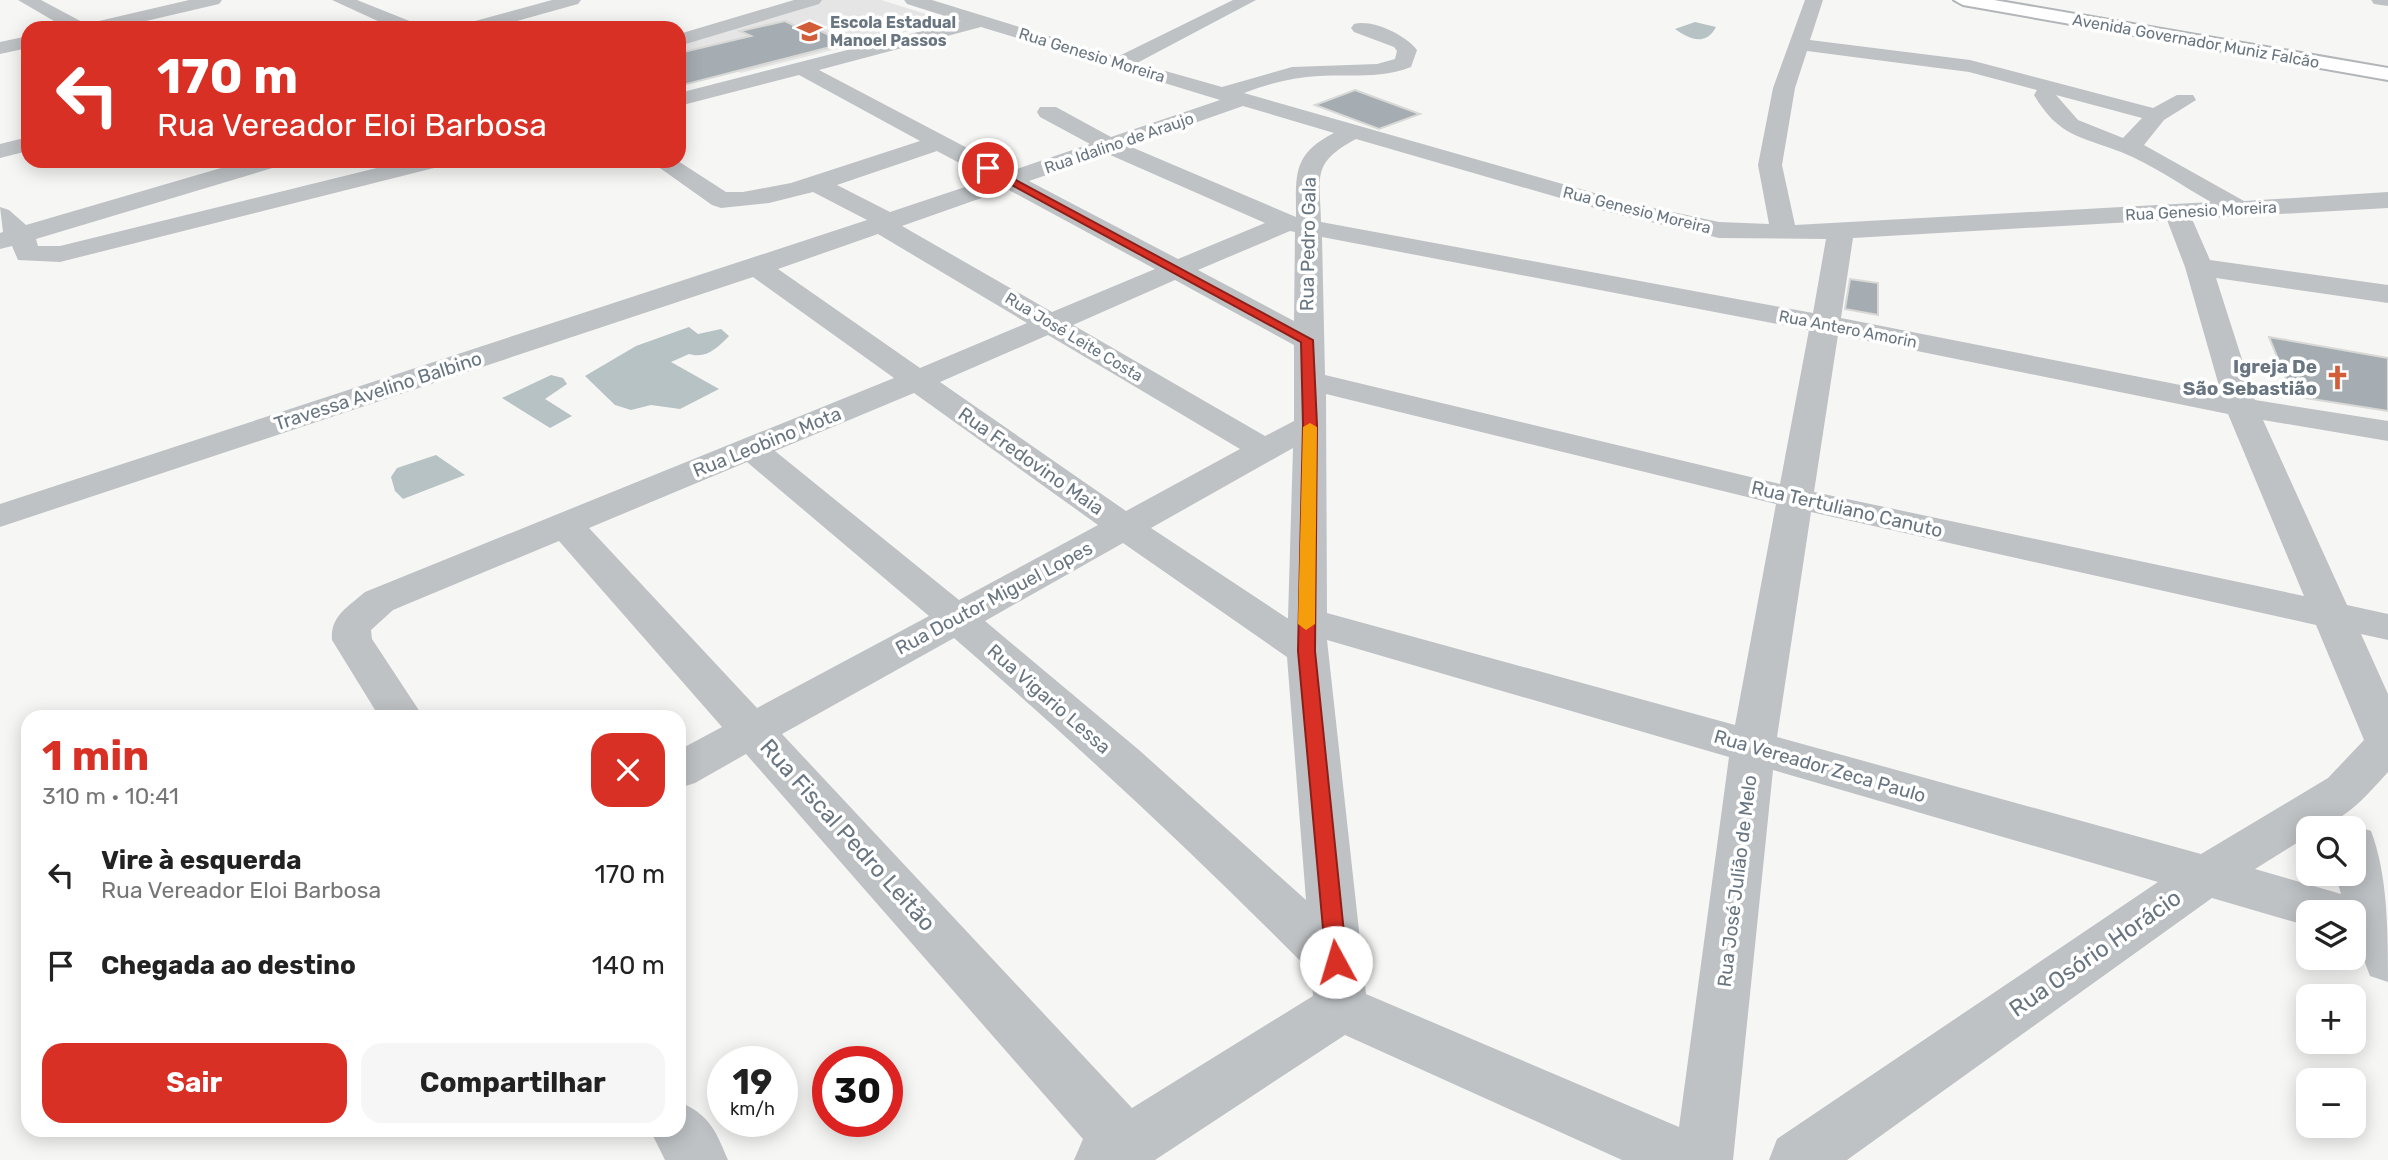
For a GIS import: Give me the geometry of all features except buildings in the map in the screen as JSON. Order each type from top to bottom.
[{"type":"main road","name":"Avenida Governador Muniz Falcão","points":[[1963,0],[2388,74]]},
{"type":"street","points":[[27,0],[67,21]]},
{"type":"street","points":[[122,21],[214,0]]},
{"type":"street","points":[[341,0],[393,21]]},
{"type":"street","points":[[496,21],[572,0]]},
{"type":"street","points":[[686,38],[813,0]]},
{"type":"street","name":"Rua Genesio Moreira","points":[[913,0],[978,13],[1119,64],[1352,132],[1680,223],[1719,230],[1784,233],[1841,231],[2388,200]]},
{"type":"street","points":[[1119,64],[1247,0]]},
{"type":"street","points":[[1784,233],[1770,164],[1784,88],[1814,0]]},
{"type":"street","points":[[686,98],[801,68],[978,13]]},
{"type":"street","name":"Rua Idalino de Araujo","points":[[757,267],[1110,146],[1233,96],[1250,81],[1281,74],[1336,69],[1381,72],[1405,63],[1407,50],[1401,43],[1361,28]]},
{"type":"street","points":[[0,48],[21,44]]},
{"type":"street","points":[[1797,44],[1970,66],[2048,89],[2156,114]]},
{"type":"street","points":[[801,68],[1307,340]]},
{"type":"street","points":[[2048,89],[2045,95],[2054,113],[2071,128],[2130,147],[2239,208]]},
{"type":"street","points":[[2130,147],[2156,114],[2185,100]]},
{"type":"street","name":"Rua Antero Amorin","points":[[1048,112],[1110,146],[1297,225],[1826,324],[2241,407],[2388,431]]},
{"type":"street","name":"Rua Pedro Gala","points":[[1339,985],[1306,636],[1310,425],[1307,340],[1297,225],[1312,159],[1322,148],[1352,132]]},
{"type":"street","points":[[673,168],[721,200],[757,198],[814,183],[940,142]]},
{"type":"street","points":[[0,151],[21,146]]},
{"type":"street","points":[[16,243],[248,168]]},
{"type":"street","points":[[0,215],[16,243],[33,256],[60,254],[406,168]]},
{"type":"street","points":[[229,174],[256,205]]},
{"type":"street","name":"Rua José Leite Costa","points":[[814,183],[1265,450]]},
{"type":"street","name":"Rua Osório Horácio","points":[[1798,1160],[2204,877],[2347,809],[2388,743],[2241,407],[2199,267],[2177,213]]},
{"type":"street","name":"Rua Leobino Mota","points":[[398,710],[352,640],[351,626],[379,601],[1051,323],[1297,225]]},
{"type":"street","name":"Rua José Julião de Melo","points":[[1704,1160],[1753,746],[1841,231]]},
{"type":"street","name":"Rua Fredovino Maia","points":[[757,267],[1126,527],[1306,636]]},
{"type":"street","name":"Travessa Avelino Balbino","points":[[0,516],[757,267]]},
{"type":"street","points":[[2199,267],[2388,294]]},
{"type":"street","name":"Rua Tertuliano Canuto","points":[[1308,380],[1794,499],[2388,627]]},
{"type":"street","name":"Rua Doutor Miguel Lopes","points":[[686,767],[1310,425]]},
{"type":"street","name":"Rua Vigario Lessa","points":[[751,448],[956,618],[1240,866],[1339,985]]},
{"type":"street","name":"Rua Fiscal Pedro Leitão","points":[[565,525],[752,729],[1116,1153]]},
{"type":"street","name":"Rua Vereador Zeca Paulo","points":[[1306,636],[1753,746],[2204,877],[2367,928]]},
{"type":"street","points":[[2360,886],[2367,928]]},
{"type":"street","points":[[1116,1153],[1339,985],[1688,1160]]},
{"type":"street","points":[[684,1137],[699,1160]]},
{"type":"shaded area","name":"Escola Estadual Manoel Passos","points":[[817,0],[881,0],[949,21],[741,73],[686,53],[686,40]]},
{"type":"shaded area","points":[[1695,22],[1716,27],[1703,39],[1686,36],[1675,29]]},
{"type":"shaded area","points":[[689,327],[698,334],[721,329],[729,336],[706,354],[689,354],[671,362],[719,389],[680,409],[651,405],[631,410],[615,405],[585,376],[636,346]]},
{"type":"shaded area","points":[[551,375],[563,378],[567,384],[545,399],[572,416],[550,428],[502,398]]},
{"type":"shaded area","points":[[436,455],[465,475],[403,499],[395,491],[391,477],[397,468]]},
{"type":"slow traffic","points":[[1306,624],[1310,427]]},
{"type":"place","name":"Escola Estadual Manoel Passos","points":[[810,31]]},
{"type":"place","name":"Igreja De São Sebastião","points":[[2337,377]]},
{"type":"route","points":[[988,168],[1307,340],[1310,425],[1307,651],[1336,962]]}]
